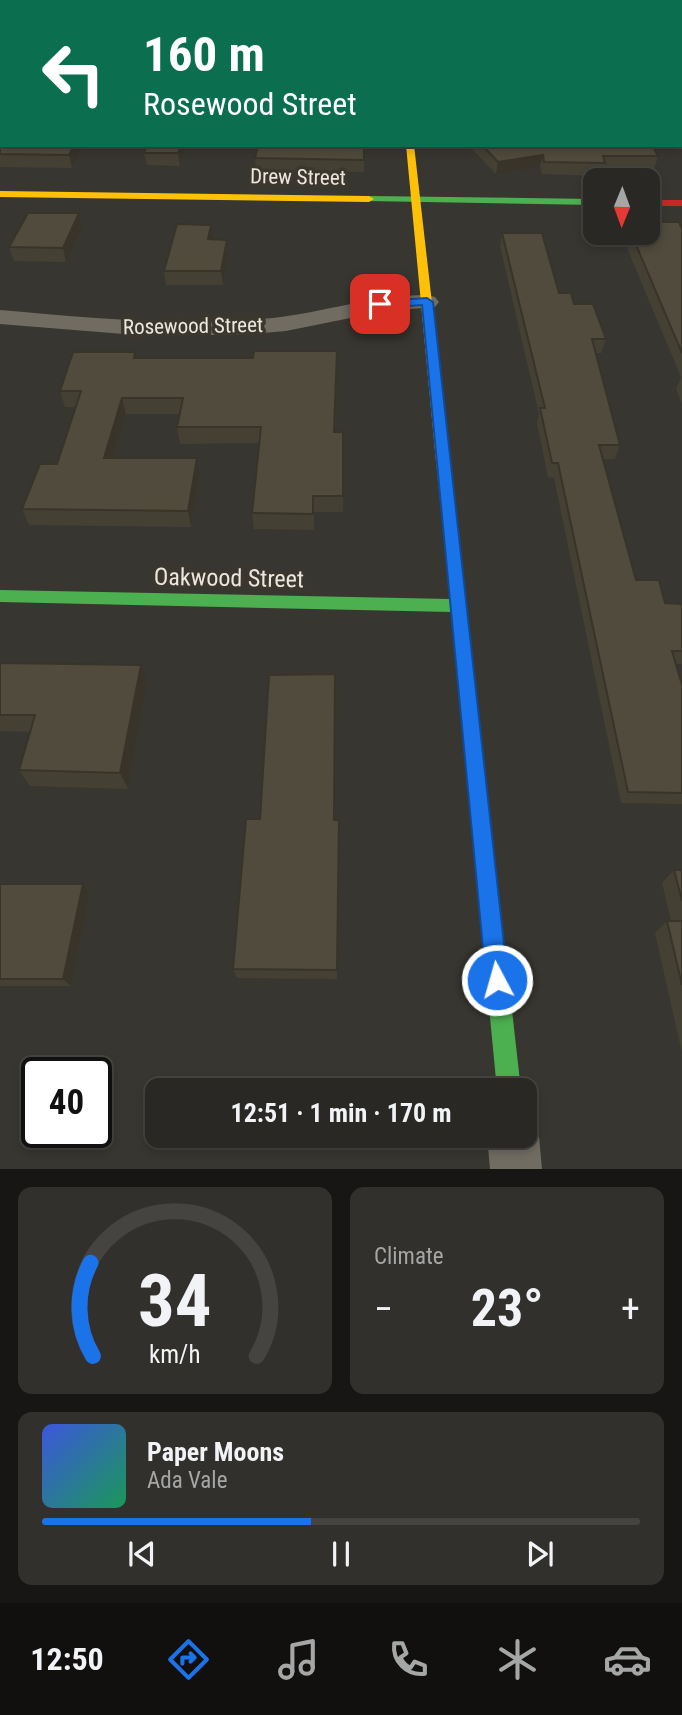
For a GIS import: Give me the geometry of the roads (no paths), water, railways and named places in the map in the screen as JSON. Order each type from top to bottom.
[{"type":"street","points":[[410,147],[508,1078]]},
{"type":"street","name":"Drew Street","points":[[0,194],[583,202]]},
{"type":"street","points":[[660,203],[682,203]]},
{"type":"street","name":"Rosewood Street","points":[[0,317],[142,329],[213,330],[288,323],[380,304],[427,302]]},
{"type":"street","name":"Oakwood Street","points":[[0,596],[457,606]]},
{"type":"street","points":[[514,1148],[516,1169]]}]
